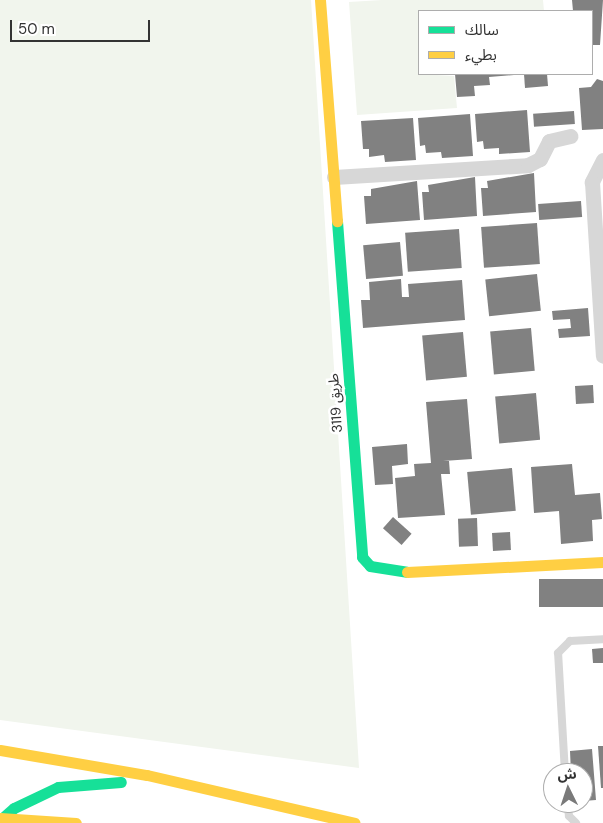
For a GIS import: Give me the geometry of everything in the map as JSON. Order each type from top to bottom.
[{"type":"main road","name":"طريق 3119","points":[[320,0],[362,557],[376,569],[394,573],[603,562]]},
{"type":"main road","points":[[0,750],[147,775],[355,823]]},
{"type":"main road","points":[[0,819],[37,796],[84,782],[111,781],[226,794]]},
{"type":"main road","points":[[0,819],[76,823]]},
{"type":"street","points":[[334,177],[528,165],[540,159],[550,141],[570,136]]},
{"type":"street","points":[[603,160],[592,182],[600,255],[603,356]]},
{"type":"lane","points":[[564,763],[558,653],[570,641],[603,639]]},
{"type":"shaded area","points":[[0,0],[311,0],[359,768],[0,720]]},
{"type":"shaded area","points":[[382,0],[543,0],[544,10],[418,10],[418,75],[454,76],[457,108],[357,115],[349,2]]},
{"type":"building","points":[[572,0],[603,0],[600,45],[593,45],[593,10],[573,10]]},
{"type":"building","points":[[455,75],[514,75],[489,77],[490,85],[474,86],[475,96],[457,97]]},
{"type":"building","points":[[524,75],[547,75],[548,86],[525,88]]},
{"type":"building","points":[[597,79],[603,81],[603,129],[582,130],[579,88],[591,87]]},
{"type":"building","points":[[527,110],[530,152],[499,154],[499,148],[484,149],[483,141],[477,142],[475,114]]},
{"type":"building","points":[[574,111],[575,124],[534,127],[533,114]]},
{"type":"building","points":[[470,114],[473,156],[442,158],[441,152],[426,153],[425,145],[420,146],[418,118]]},
{"type":"building","points":[[413,118],[416,160],[385,162],[384,155],[369,157],[369,149],[363,149],[361,121]]},
{"type":"building","points":[[534,173],[536,212],[483,216],[481,188],[488,188],[487,181]]},
{"type":"building","points":[[475,177],[477,216],[424,220],[422,192],[429,192],[428,185]]},
{"type":"building","points":[[417,181],[420,220],[366,224],[364,196],[371,196],[371,189]]},
{"type":"building","points":[[581,201],[582,217],[539,220],[538,204]]},
{"type":"building","points":[[537,223],[540,264],[484,268],[481,227]]},
{"type":"building","points":[[459,229],[462,268],[408,272],[405,233]]},
{"type":"building","points":[[400,242],[403,276],[366,279],[363,245]]},
{"type":"building","points":[[537,274],[541,311],[489,316],[485,279]]},
{"type":"building","points":[[401,279],[402,297],[409,297],[408,284],[462,280],[465,320],[363,328],[361,300],[370,300],[369,282]]},
{"type":"building","points":[[588,308],[590,336],[559,338],[558,329],[571,328],[570,319],[553,320],[552,311]]},
{"type":"building","points":[[531,328],[535,371],[494,374],[490,332]]},
{"type":"building","points":[[463,332],[467,377],[426,380],[422,336]]},
{"type":"building","points":[[593,385],[594,403],[576,404],[575,386]]},
{"type":"building","points":[[536,393],[540,440],[499,443],[495,397]]},
{"type":"building","points":[[467,399],[472,459],[443,461],[449,461],[450,474],[441,474],[445,515],[398,518],[395,478],[415,476],[414,464],[431,463],[426,402]]},
{"type":"building","points":[[407,444],[408,464],[392,466],[393,484],[375,485],[372,447]]},
{"type":"building","points":[[572,464],[575,495],[600,493],[602,519],[592,520],[593,541],[561,544],[559,511],[534,513],[531,467]]},
{"type":"building","points":[[512,468],[516,511],[471,515],[467,472]]},
{"type":"building","points":[[393,517],[412,534],[402,545],[383,528]]},
{"type":"building","points":[[477,518],[478,546],[459,547],[458,519]]},
{"type":"building","points":[[510,532],[511,550],[493,551],[492,533]]},
{"type":"building","points":[[539,579],[603,579],[603,607],[539,607]]},
{"type":"building","points":[[603,648],[603,663],[593,663],[592,649]]},
{"type":"building","points":[[598,746],[603,746],[603,788],[601,788]]},
{"type":"building","points":[[592,749],[596,800],[593,800],[593,763],[571,763],[570,751]]},
{"type":"traffic: fast","points":[[337,221],[362,557],[370,566],[407,572]]},
{"type":"traffic: fast","points":[[0,820],[14,808],[58,787],[121,782]]},
{"type":"traffic: slow","points":[[320,0],[337,221]]},
{"type":"traffic: slow","points":[[407,572],[603,562]]},
{"type":"traffic: slow","points":[[0,750],[147,775],[355,823]]},
{"type":"traffic: slow","points":[[0,818],[76,823]]}]
